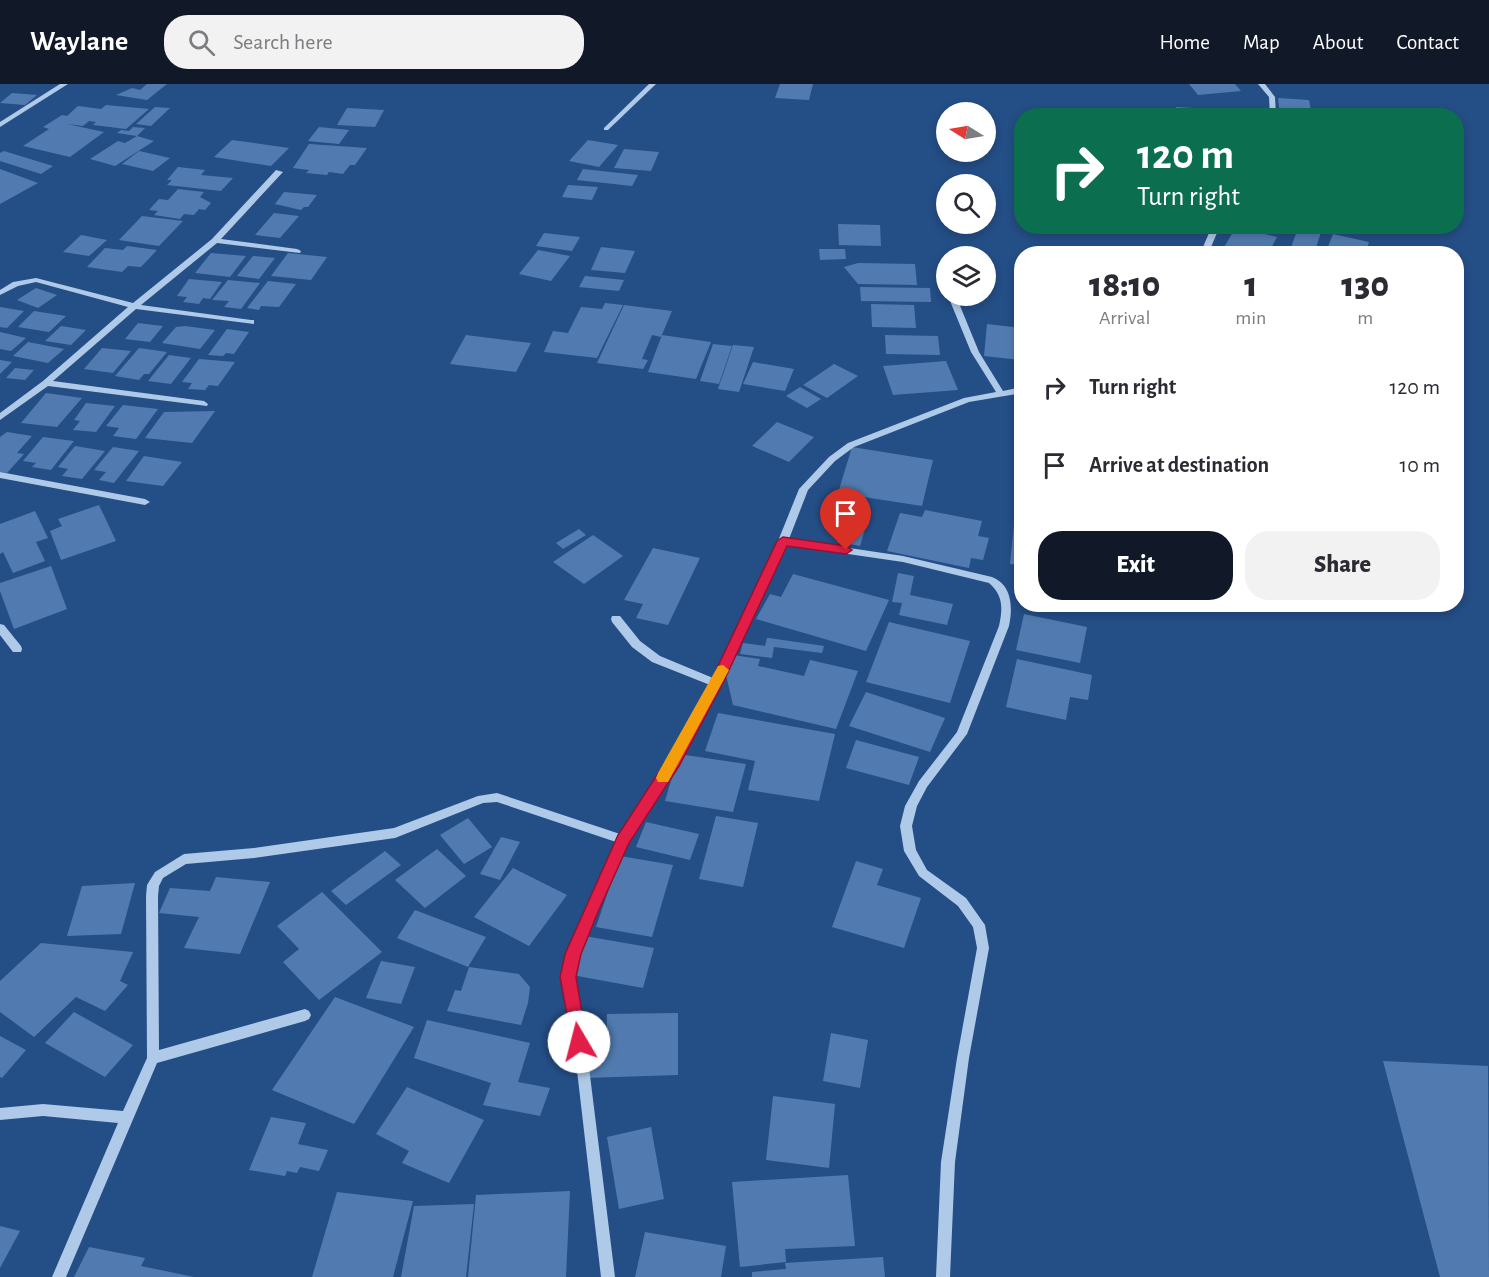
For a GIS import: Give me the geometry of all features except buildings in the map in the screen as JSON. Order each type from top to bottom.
[{"type":"street","points":[[0,125],[65,84]]},
{"type":"street","points":[[606,129],[653,84]]},
{"type":"street","points":[[1261,84],[1272,97],[1273,108]]},
{"type":"street","points":[[0,417],[46,383],[134,306],[215,241],[279,171]]},
{"type":"street","points":[[215,241],[297,250]]},
{"type":"street","points":[[0,293],[16,284],[36,280],[134,306],[251,322]]},
{"type":"street","points":[[956,306],[975,352],[1001,394]]},
{"type":"street","points":[[46,383],[204,404]]},
{"type":"street","points":[[608,1277],[577,1019],[568,977],[573,954],[623,840],[674,762],[716,683],[783,541],[804,489],[832,459],[851,445],[967,400],[1014,392]]},
{"type":"street","points":[[0,475],[145,502]]},
{"type":"street","points":[[783,541],[903,559],[992,580],[1001,586],[1009,610],[962,734],[923,784],[911,806],[906,826],[910,851],[922,873],[962,902],[979,925],[983,948],[963,1058],[948,1162],[943,1277]]},
{"type":"street","points":[[616,619],[636,644],[656,659],[716,683]]},
{"type":"street","points":[[0,628],[17,649]]},
{"type":"street","points":[[59,1277],[153,1058],[153,885],[169,866],[184,859],[254,853],[395,833],[465,804],[497,797],[623,840]]},
{"type":"street","points":[[153,1058],[305,1015]]},
{"type":"street","points":[[0,1114],[43,1110],[128,1118]]},
{"type":"slow traffic","points":[[663,778],[674,762],[723,670]]},
{"type":"route","points":[[579,1042],[577,1019],[568,977],[573,954],[590,912],[623,840],[674,762],[716,683],[783,541],[846,550]]}]
